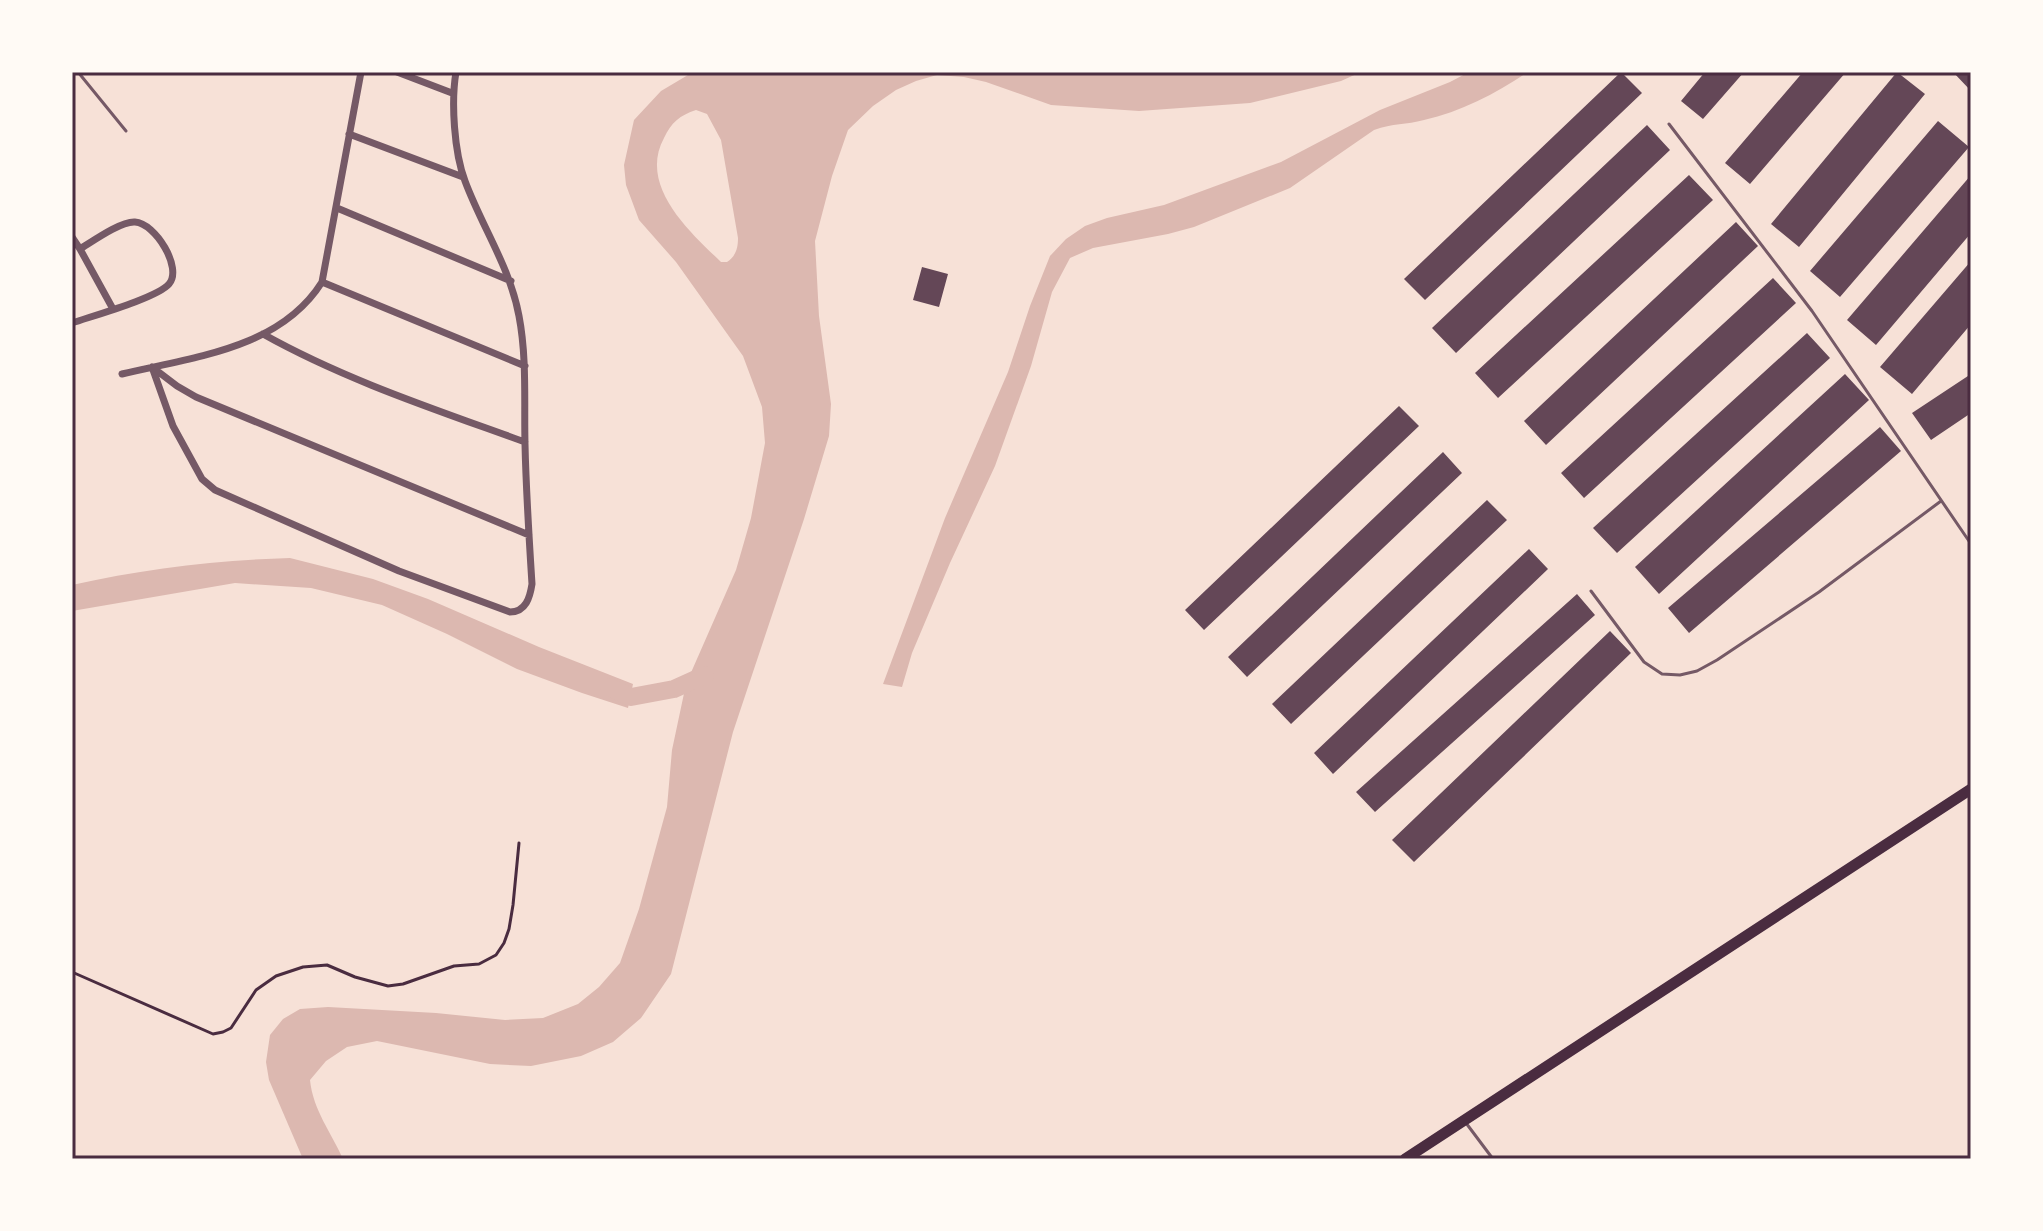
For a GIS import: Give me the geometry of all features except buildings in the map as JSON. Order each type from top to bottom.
[{"type":"main road","points":[[1405,1159],[1971,789]]},
{"type":"street","points":[[122,374],[233,347],[263,334],[303,307],[322,282],[361,72]]},
{"type":"street","points":[[397,72],[452,93]]},
{"type":"street","points":[[152,367],[173,426],[202,479],[215,490],[399,571],[510,612],[521,609],[530,597],[532,584],[525,442],[525,366],[520,317],[511,281],[463,177],[452,93],[456,72]]},
{"type":"street","points":[[349,134],[463,177]]},
{"type":"street","points":[[337,208],[511,281]]},
{"type":"street","points":[[72,323],[158,292],[172,281],[174,273],[156,234],[136,222],[126,224],[80,249]]},
{"type":"street","points":[[72,237],[113,309]]},
{"type":"street","points":[[322,282],[525,366]]},
{"type":"street","points":[[263,334],[313,360],[391,393],[525,442]]},
{"type":"street","points":[[152,367],[196,397],[529,535]]},
{"type":"lane","points":[[78,72],[126,131]]},
{"type":"lane","points":[[1669,124],[1812,311],[1971,544]]},
{"type":"lane","points":[[1591,591],[1644,662],[1662,674],[1680,675],[1697,671],[1819,592],[1941,501]]},
{"type":"lane","points":[[1464,1120],[1493,1159]]},
{"type":"path","points":[[72,972],[213,1034],[231,1028],[256,990],[276,976],[303,967],[327,965],[368,982],[388,986],[403,984],[454,966],[479,964],[496,955],[504,943],[513,905],[519,843]]},
{"type":"shaded area","points":[[693,72],[1361,72],[1341,81],[1250,103],[1139,111],[1051,105],[986,82],[937,75],[896,90],[873,106],[848,130],[815,241],[819,316],[831,404],[829,436],[733,732],[671,974],[641,1018],[613,1042],[581,1056],[531,1066],[490,1064],[377,1041],[347,1047],[326,1061],[310,1080],[319,1111],[343,1159],[303,1159],[269,1080],[266,1062],[270,1035],[283,1019],[300,1009],[328,1007],[505,1020],[543,1018],[578,1004],[599,987],[620,963],[639,909],[667,807],[672,750],[686,684],[736,570],[751,518],[765,443],[762,407],[743,356],[676,262],[639,220],[626,185],[624,165],[634,120],[661,91]],"holes":[[[696,110],[707,114],[721,140],[738,238],[736,252],[727,262],[721,262],[682,222],[662,190],[658,173],[658,156],[673,124]]]},
{"type":"shaded area","points":[[1469,72],[1528,72],[1452,112],[1374,130],[1290,188],[1194,227],[1093,248],[1070,258],[1052,292],[1031,366],[995,466],[912,653],[902,687],[883,684],[945,518],[1008,372],[1050,256],[1066,239],[1085,226],[1107,218],[1164,205],[1281,162],[1380,110]]},
{"type":"shaded area","points":[[290,558],[373,579],[428,599],[633,684],[628,708],[517,669],[382,605],[311,588],[235,583],[72,611],[72,585],[180,566]]},
{"type":"waterway","points":[[609,687],[631,697],[674,689],[705,675]]}]
